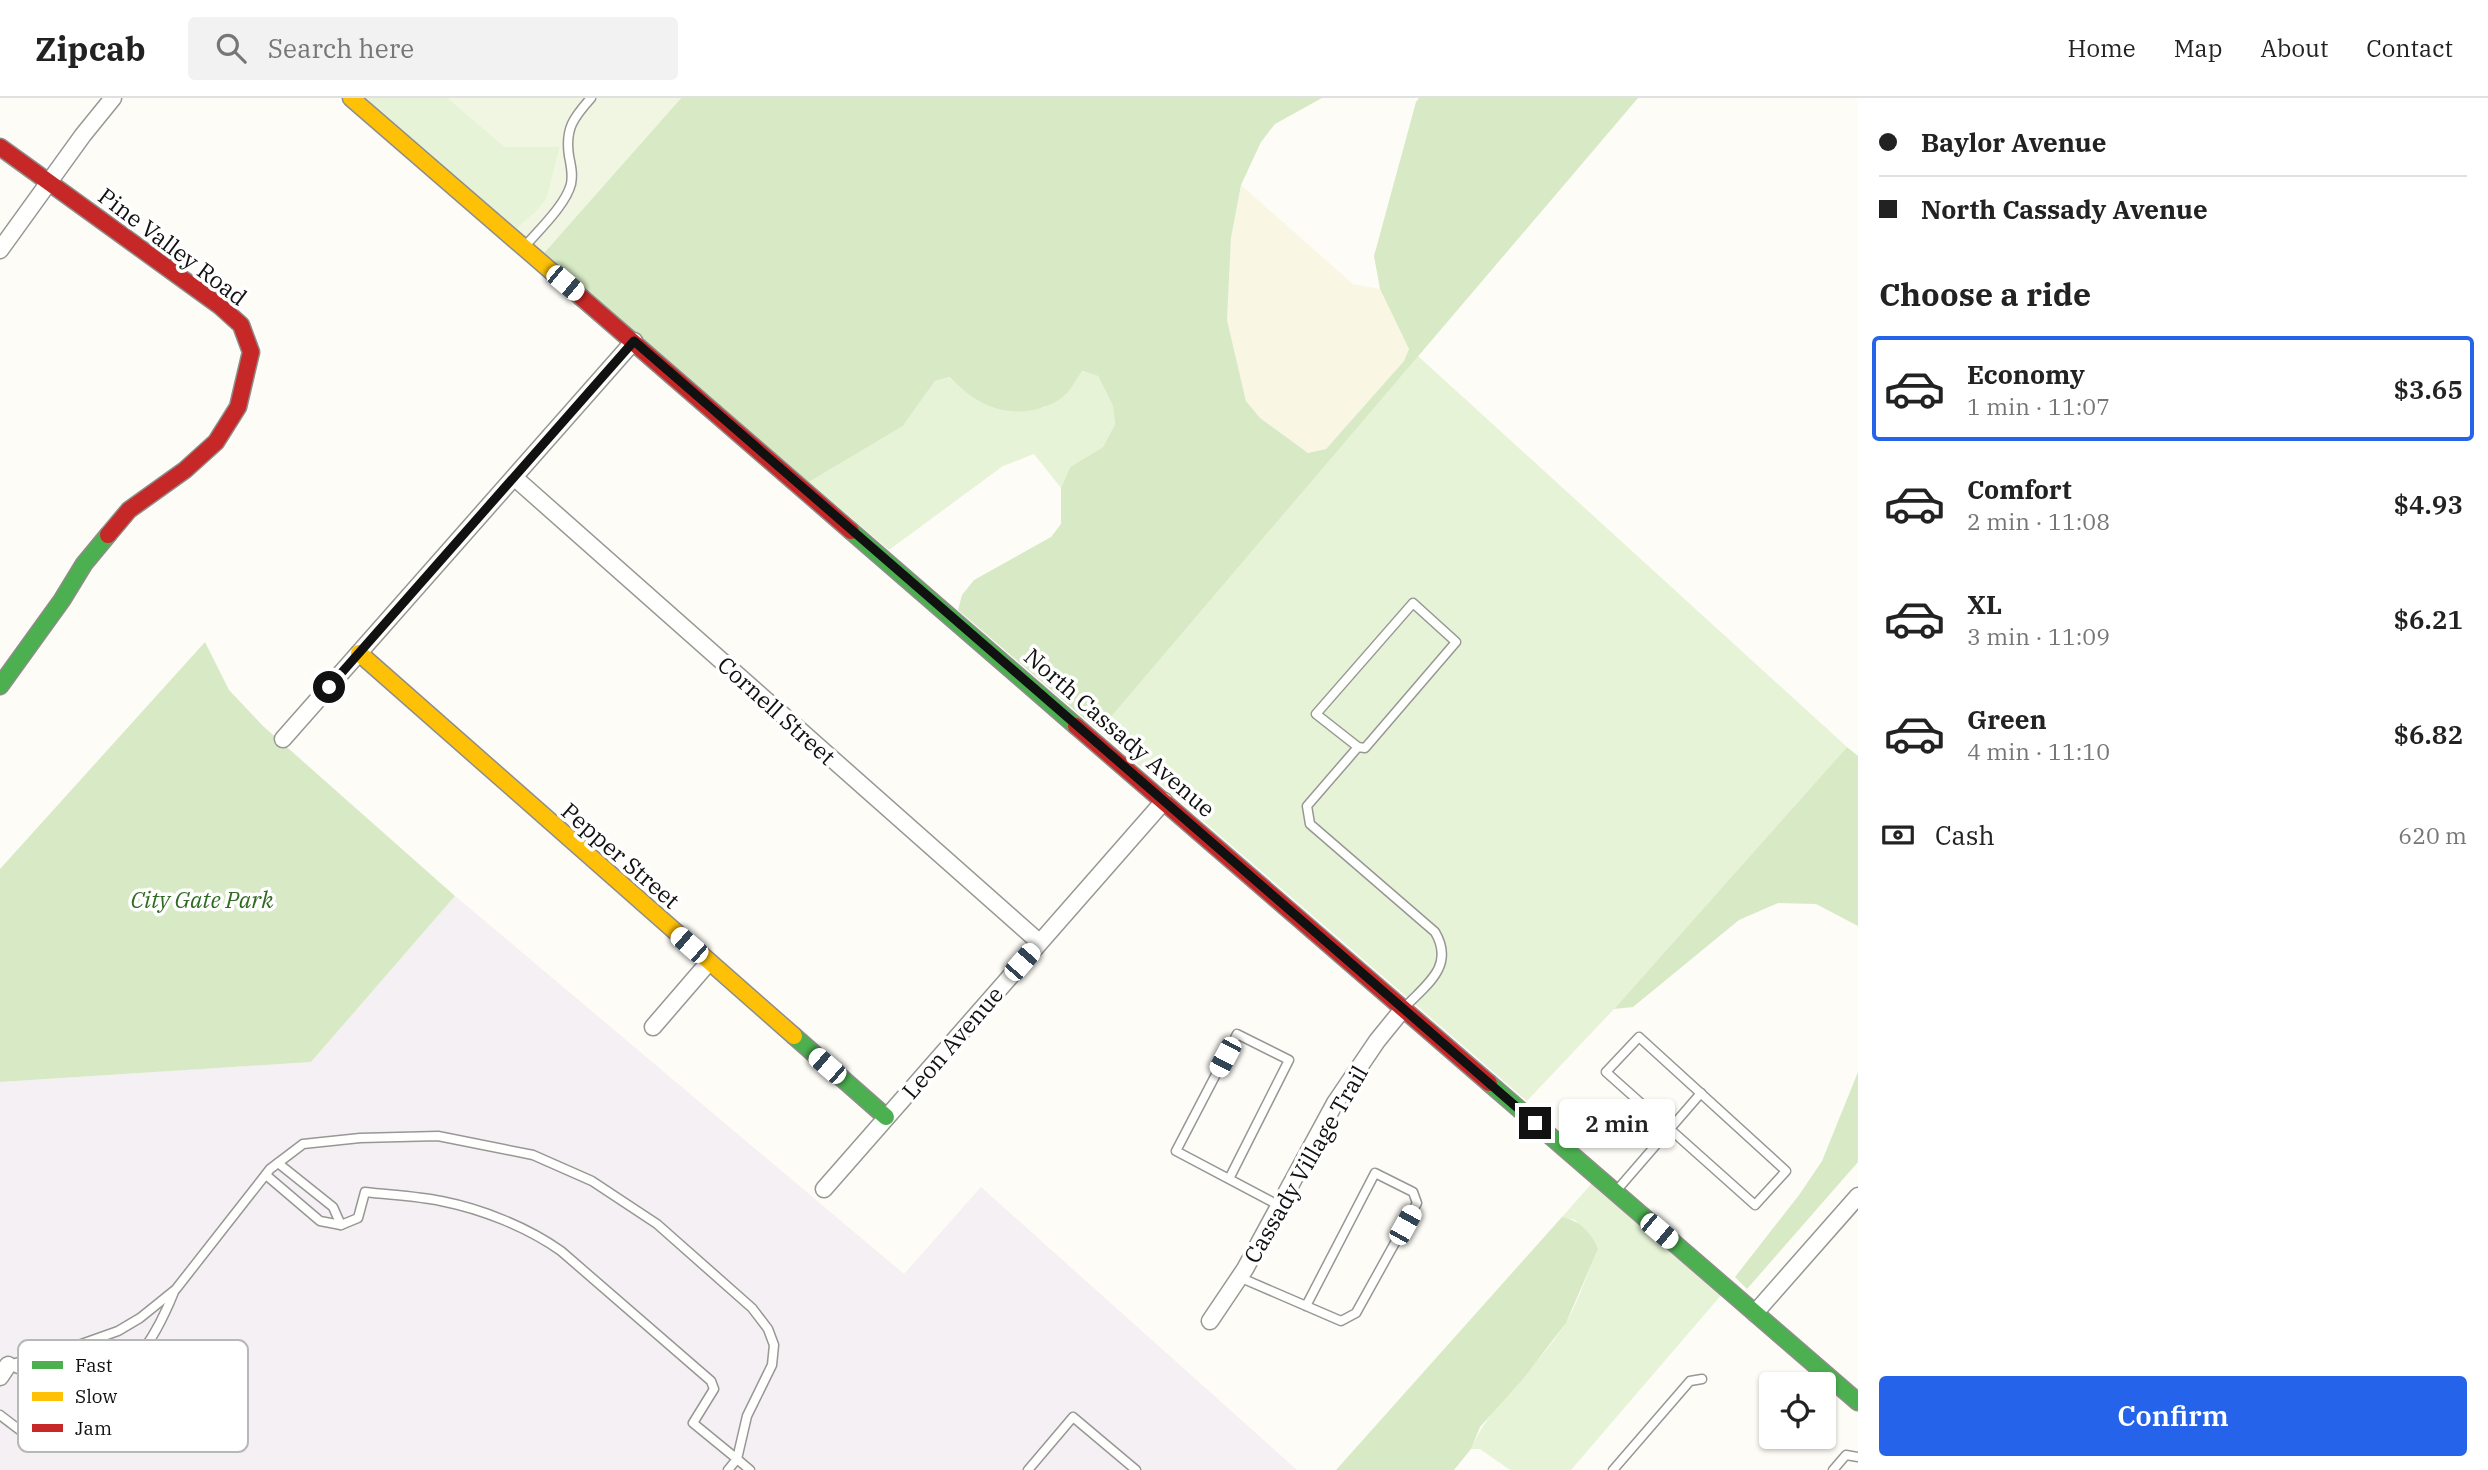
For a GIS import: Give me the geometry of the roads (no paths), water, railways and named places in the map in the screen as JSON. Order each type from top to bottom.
[{"type":"main road","name":"North Cassady Avenue","points":[[351,98],[1858,1402]]},
{"type":"main road","name":"Pine Valley Road","points":[[0,147],[220,306],[241,325],[251,352],[238,407],[216,442],[185,470],[129,510],[84,564],[62,600],[0,686]]},
{"type":"main road","name":"Pepper Street","points":[[359,653],[886,1118]]},
{"type":"street","points":[[0,250],[113,98]]},
{"type":"street","points":[[283,739],[634,341]]},
{"type":"street","name":"Cornell Street","points":[[515,478],[1039,943]]},
{"type":"street","name":"Leon Avenue","points":[[824,1189],[1164,801]]},
{"type":"street","points":[[653,1027],[709,962]]},
{"type":"street","name":"Cassady Village Trail","points":[[1210,1321],[1239,1278],[1335,1103],[1377,1041],[1403,1009]]},
{"type":"street","points":[[1755,1312],[1858,1196]]},
{"type":"lane","points":[[524,248],[554,212],[571,186],[567,134],[570,125],[591,98]]},
{"type":"lane","points":[[1413,603],[1456,642],[1365,748],[1358,747],[1316,714],[1413,603]]},
{"type":"lane","points":[[1358,747],[1307,806],[1311,824],[1436,932],[1442,943],[1444,959],[1434,978],[1403,1009]]},
{"type":"lane","points":[[1228,1179],[1289,1060],[1237,1034],[1176,1151],[1228,1179],[1280,1206]]},
{"type":"lane","points":[[1639,1037],[1701,1093],[1786,1171],[1755,1205],[1606,1072],[1639,1037]]},
{"type":"lane","points":[[1615,1192],[1701,1093]]},
{"type":"lane","points":[[94,1340],[118,1331],[140,1318],[176,1289],[265,1175],[303,1144],[360,1138],[438,1136],[533,1154],[592,1181],[657,1224],[752,1308],[768,1329],[774,1345],[772,1365],[747,1416],[737,1459],[728,1470]]},
{"type":"lane","points":[[278,1163],[333,1207],[341,1225]]},
{"type":"lane","points":[[1239,1278],[1341,1321],[1356,1313],[1417,1203],[1413,1192],[1375,1173],[1306,1306]]},
{"type":"lane","points":[[265,1175],[320,1220],[341,1225],[358,1218],[365,1192],[442,1201],[513,1224],[543,1239],[711,1381],[714,1389],[693,1423],[750,1470]]},
{"type":"lane","points":[[150,1340],[162,1321],[176,1289]]},
{"type":"lane","points":[[1613,1470],[1690,1381],[1702,1380]]},
{"type":"lane","points":[[0,1415],[18,1429]]},
{"type":"lane","points":[[1028,1470],[1073,1417],[1136,1470]]},
{"type":"lane","points":[[1833,1470],[1846,1455],[1858,1457]]},
{"type":"park label","name":"City Gate Park","points":[[202,899]]}]
